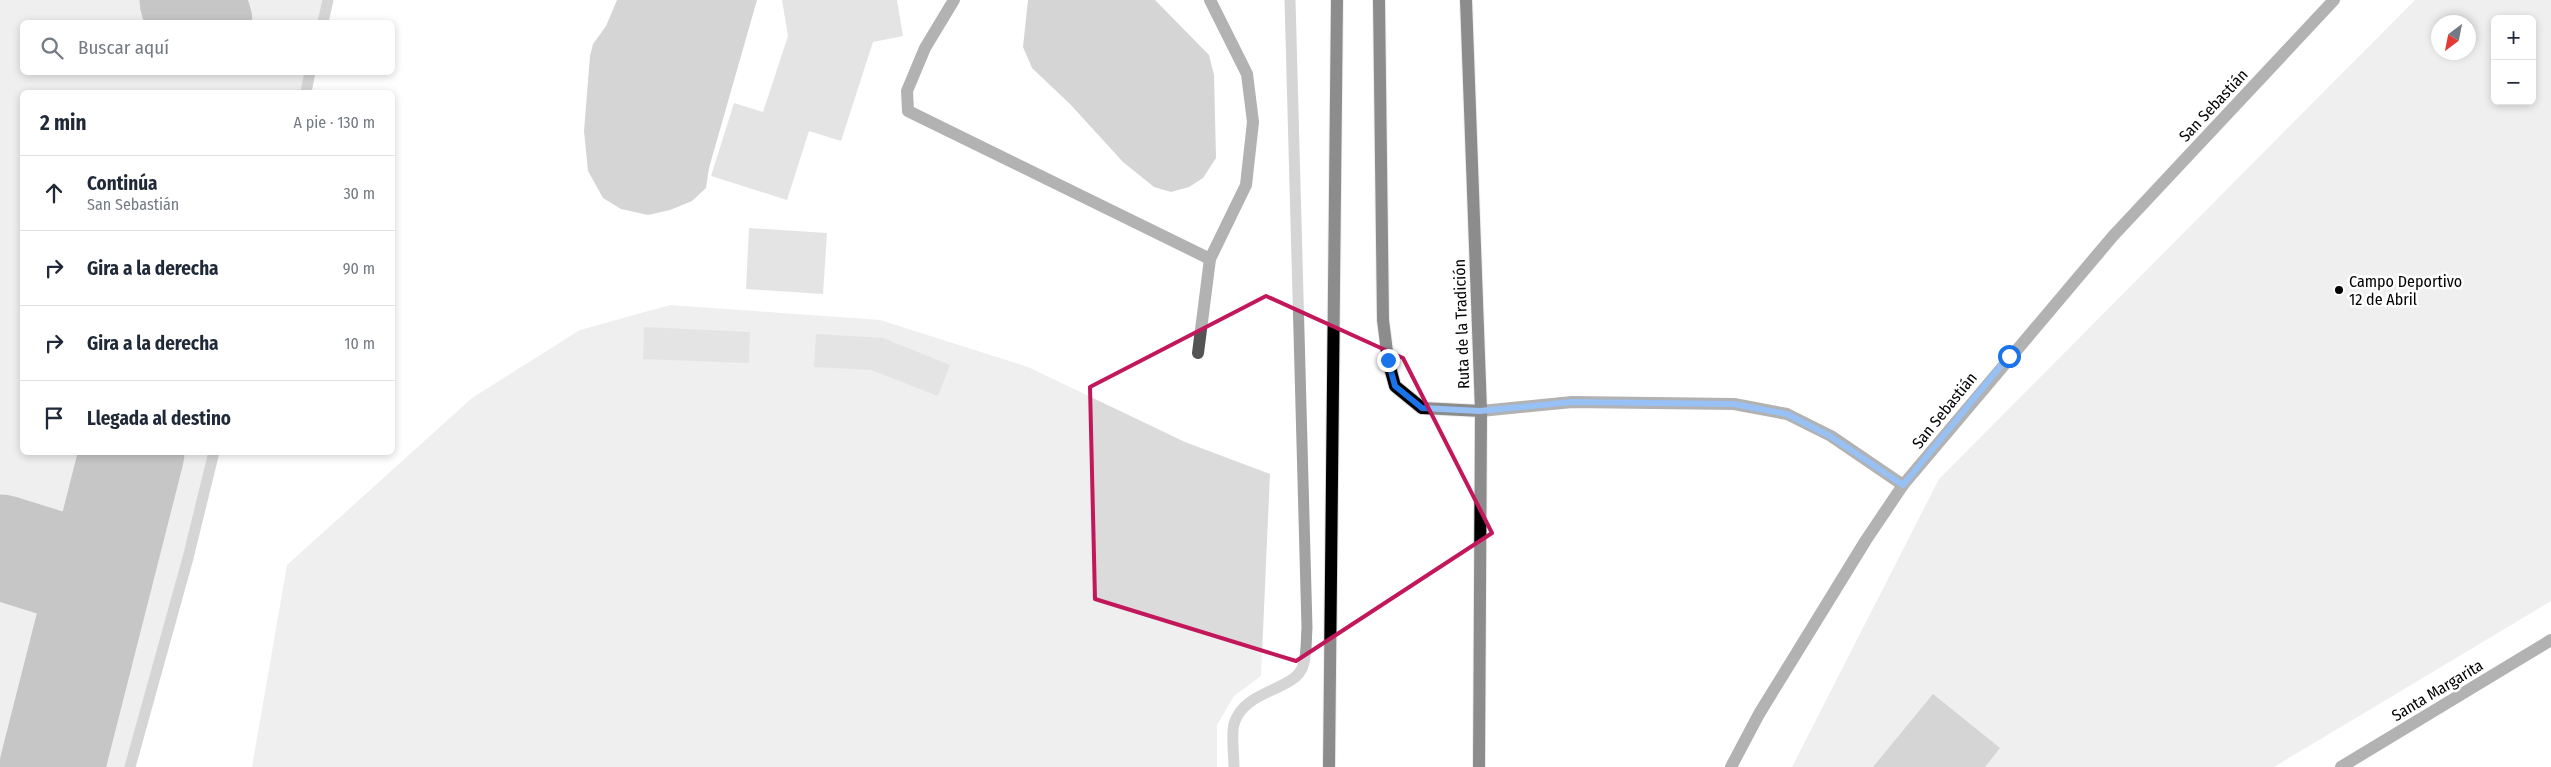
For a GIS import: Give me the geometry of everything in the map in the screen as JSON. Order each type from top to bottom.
[{"type":"main road","points":[[1329,767],[1337,0]]},
{"type":"main road","points":[[1379,0],[1383,320],[1388,360],[1395,386],[1422,408],[1480,411]]},
{"type":"main road","name":"Ruta de la Tradición","points":[[1466,0],[1480,411],[1479,767]]},
{"type":"street","points":[[954,0],[925,48],[908,91],[908,111],[1210,259]]},
{"type":"street","points":[[1198,352],[1210,259],[1246,185],[1253,122],[1246,74],[1210,0]]},
{"type":"street","name":"San Sebastián","points":[[1732,767],[1759,714],[1866,540],[1903,485],[2113,236],[2334,0]]},
{"type":"street","points":[[1480,411],[1572,402],[1734,404],[1787,414],[1830,436],[1903,485]]},
{"type":"street","name":"Santa Margarita","points":[[2341,767],[2551,640]]},
{"type":"highlighted area","points":[[1266,296],[1403,358],[1492,533],[1296,661],[1095,599],[1090,387]]},
{"type":"shaded area","points":[[0,0],[328,0],[323,20],[20,20],[20,75],[310,75],[306,90],[20,90],[20,455],[214,455],[188,558],[130,767],[0,767]]},
{"type":"shaded area","points":[[617,0],[757,0],[709,168],[706,188],[692,201],[670,210],[648,215],[621,209],[603,198],[588,171],[584,131],[590,56],[593,44],[606,26]]},
{"type":"shaded area","points":[[1028,0],[1155,0],[1209,55],[1214,75],[1216,158],[1203,178],[1189,187],[1171,192],[1154,187],[1123,162],[1070,104],[1032,68],[1023,47]]},
{"type":"shaded area","name":"Campo Deportivo 12 de Abril","points":[[2415,0],[2551,0],[2551,601],[2274,767],[1792,767],[1939,479]]},
{"type":"shaded area","points":[[670,305],[880,320],[1028,367],[1185,442],[1270,474],[1261,676],[1234,696],[1217,725],[1217,767],[252,767],[287,565],[472,398],[580,330]]},
{"type":"shaded area","points":[[1933,694],[2000,748],[1985,767],[1873,767]]},
{"type":"building","points":[[782,0],[897,0],[903,36],[873,42],[841,141],[809,131],[787,200],[711,176],[734,103],[763,112],[788,36]]},
{"type":"building","points":[[749,228],[827,233],[823,294],[746,289]]},
{"type":"building","points":[[644,327],[750,332],[749,363],[643,359]]},
{"type":"building","points":[[816,334],[883,338],[950,365],[938,396],[871,370],[814,367]]},
{"type":"waterway","points":[[323,20],[328,0]]},
{"type":"waterway","points":[[1234,767],[1233,729],[1240,712],[1258,697],[1290,681],[1298,674],[1303,666],[1306,647],[1290,0]]},
{"type":"waterway","points":[[306,90],[309,75]]},
{"type":"waterway","points":[[130,767],[188,558],[213,455]]},
{"type":"taxiway","points":[[192,0],[199,20]]},
{"type":"taxiway","points":[[52,767],[131,455]]},
{"type":"taxiway","points":[[0,547],[100,578]]},
{"type":"place","name":"Campo Deportivo 12 de Abril","points":[[2339,290]]},
{"type":"route","points":[[1388,360],[1395,386],[1422,408],[1480,411],[1572,402],[1734,404],[1787,414],[1830,436],[1903,485],[2009,356]]}]
